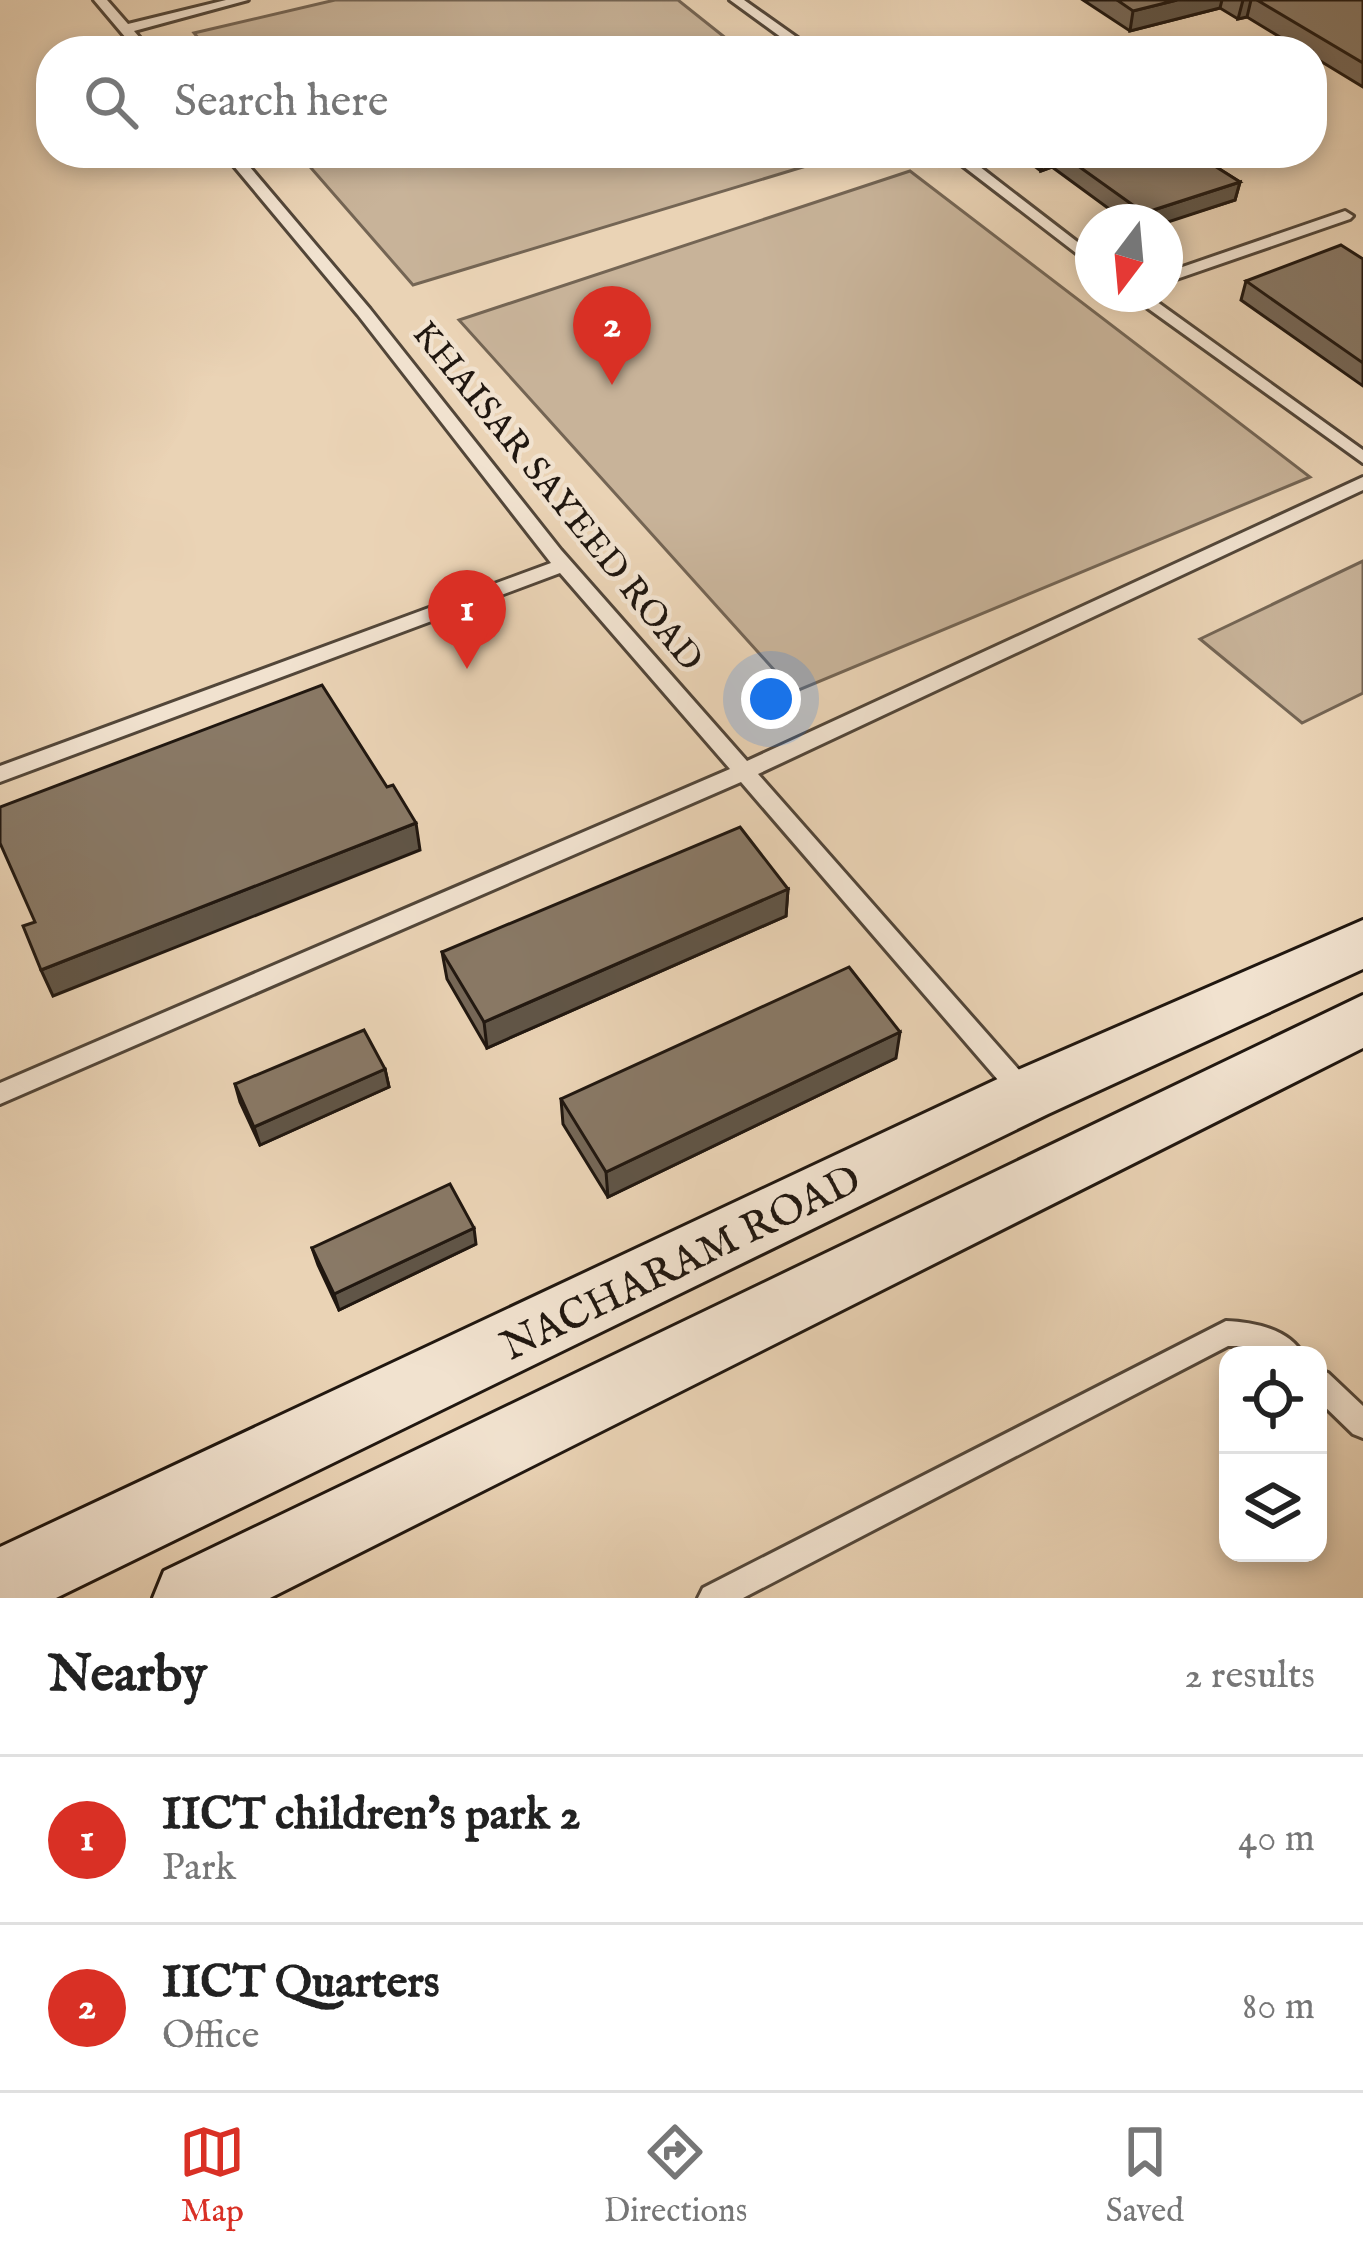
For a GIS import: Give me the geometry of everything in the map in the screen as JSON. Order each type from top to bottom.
[{"type":"main road","name":"NACHARAM ROAD","points":[[0,1586],[1026,1095],[1363,943]]},
{"type":"main road","points":[[191,1598],[1363,1020]]},
{"type":"lane","points":[[100,0],[131,36]]},
{"type":"lane","points":[[125,29],[242,0]]},
{"type":"lane","points":[[736,0],[788,36]]},
{"type":"lane","name":"KHAISAR SAYEED ROAD","points":[[243,168],[364,312],[564,566],[1026,1095]]},
{"type":"lane","points":[[972,168],[1075,247]]},
{"type":"lane","points":[[1183,272],[1346,216]]},
{"type":"lane","points":[[1161,312],[1363,458]]},
{"type":"lane","points":[[0,1094],[741,773],[1363,483]]},
{"type":"lane","points":[[0,773],[564,566]]},
{"type":"lane","points":[[713,1598],[1226,1333],[1253,1334],[1274,1346]]},
{"type":"lane","points":[[1327,1391],[1363,1425]]},
{"type":"shaded area","points":[[335,0],[678,0],[723,36],[196,36],[194,33]]},
{"type":"shaded area","points":[[311,168],[799,168],[413,285]]},
{"type":"shaded area","points":[[910,171],[1075,297],[1075,312],[1094,312],[1310,477],[794,692],[459,320]]},
{"type":"shaded area","points":[[1363,561],[1363,693],[1302,723],[1200,639]]},
{"type":"building","points":[[1117,0],[1177,0],[1133,11]]},
{"type":"building","points":[[1257,0],[1363,0],[1363,63],[1327,42],[1327,36],[1318,36]]},
{"type":"building","points":[[1081,168],[1218,168],[1240,182],[1172,204],[1131,204]]},
{"type":"building","points":[[1341,245],[1363,259],[1363,363],[1246,281]]},
{"type":"building","points":[[322,685],[387,787],[393,785],[416,823],[41,970],[23,926],[35,922],[0,843],[0,807]]},
{"type":"building","points":[[740,827],[788,889],[484,1022],[442,952]]},
{"type":"building","points":[[849,967],[900,1032],[606,1172],[561,1099]]},
{"type":"building","points":[[364,1030],[385,1069],[254,1127],[235,1084]]},
{"type":"building","points":[[450,1184],[474,1228],[334,1294],[312,1248]]},
{"type":"place","name":"IICT Quarters","points":[[612,385]]},
{"type":"place","name":"IICT children's park 2","points":[[467,669]]}]
